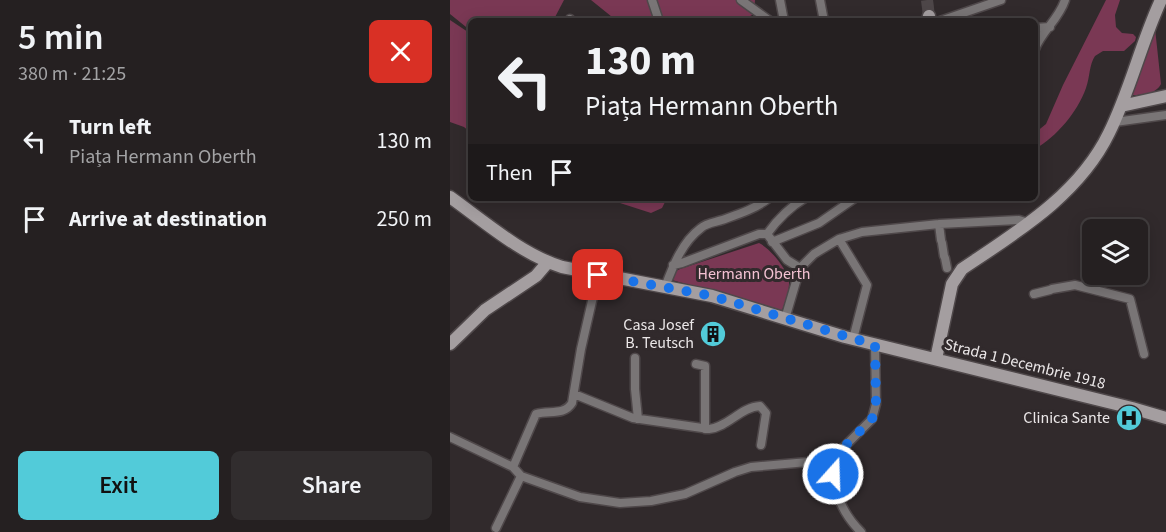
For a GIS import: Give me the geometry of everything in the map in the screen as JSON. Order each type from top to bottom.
[{"type":"main road","points":[[936,359],[949,275],[962,269],[1029,223],[1082,174],[1095,157],[1115,122],[1161,0]]},
{"type":"main road","points":[[1121,106],[1166,96]]},
{"type":"main road","name":"Strada 1 Decembrie 1918","points":[[450,197],[548,262],[598,275],[727,300],[787,315],[875,345],[1166,418]]},
{"type":"main road","points":[[450,344],[485,310],[536,276],[548,262]]},
{"type":"street","points":[[652,0],[657,18]]},
{"type":"street","points":[[741,0],[766,18]]},
{"type":"street","points":[[780,0],[783,18]]},
{"type":"street","points":[[820,0],[823,18]]},
{"type":"street","points":[[970,0],[972,10]]},
{"type":"street","points":[[938,18],[958,15],[1001,0]]},
{"type":"street","points":[[1038,43],[1059,14],[1065,0]]},
{"type":"street","points":[[1038,27],[1050,27]]},
{"type":"street","points":[[1115,122],[1166,115]]},
{"type":"street","points":[[665,287],[673,265],[684,246],[700,228],[739,214],[763,201]]},
{"type":"street","points":[[769,238],[800,201]]},
{"type":"street","points":[[769,238],[819,223],[851,201]]},
{"type":"street","points":[[450,204],[466,214],[474,214]]},
{"type":"street","points":[[787,315],[800,268],[814,255],[839,239],[862,232],[939,224],[1019,220],[1029,223]]},
{"type":"street","points":[[939,224],[949,275]]},
{"type":"street","points":[[673,265],[682,264],[759,234],[769,238],[787,260],[800,268]]},
{"type":"street","points":[[839,239],[867,285],[853,339]]},
{"type":"street","points":[[513,467],[536,414],[566,410],[572,403],[581,349],[598,275]]},
{"type":"street","points":[[1034,294],[1075,285],[1130,298],[1144,354]]},
{"type":"street","points":[[450,437],[513,467],[521,476],[588,499],[628,503],[669,498],[685,494],[751,467],[831,460],[872,419],[876,405],[875,345]]},
{"type":"street","points":[[635,358],[638,419]]},
{"type":"street","points":[[696,364],[705,366],[705,429]]},
{"type":"street","points":[[574,394],[621,415],[705,429],[718,427],[750,408],[760,406],[766,413],[761,445]]},
{"type":"street","points":[[831,460],[840,505],[846,516],[861,532]]},
{"type":"street","points":[[496,528],[521,476]]},
{"type":"green space","points":[[450,0],[564,0],[555,18],[468,18],[468,29],[450,14]]},
{"type":"green space","points":[[591,0],[755,0],[754,14],[747,18],[613,18]]},
{"type":"green space","points":[[1106,0],[1120,0],[1115,15],[1116,27],[1122,33],[1133,34],[1136,37],[1135,41],[1124,51],[1103,51],[1095,56],[1086,88],[1072,115],[1058,131],[1038,147],[1038,131],[1046,124]]},
{"type":"green space","points":[[1154,19],[1161,84],[1152,92],[1130,95]]},
{"type":"green space","points":[[450,20],[468,32],[468,130],[450,122]]},
{"type":"green space","points":[[603,201],[666,201],[662,208],[651,213],[620,203]]},
{"type":"green space","name":"Hermann Oberth","points":[[759,243],[778,261],[786,273],[789,284],[782,311],[672,280],[676,271],[680,269]]},
{"type":"tunnel","points":[[927,0],[929,16]]},
{"type":"place","name":"Casa Josef B. Teutsch","points":[[713,334]]},
{"type":"place","name":"Clinica Sante","points":[[1129,418]]},
{"type":"route","points":[[598,275],[712,296],[875,345],[875,411],[868,425],[831,460],[833,474]]}]
